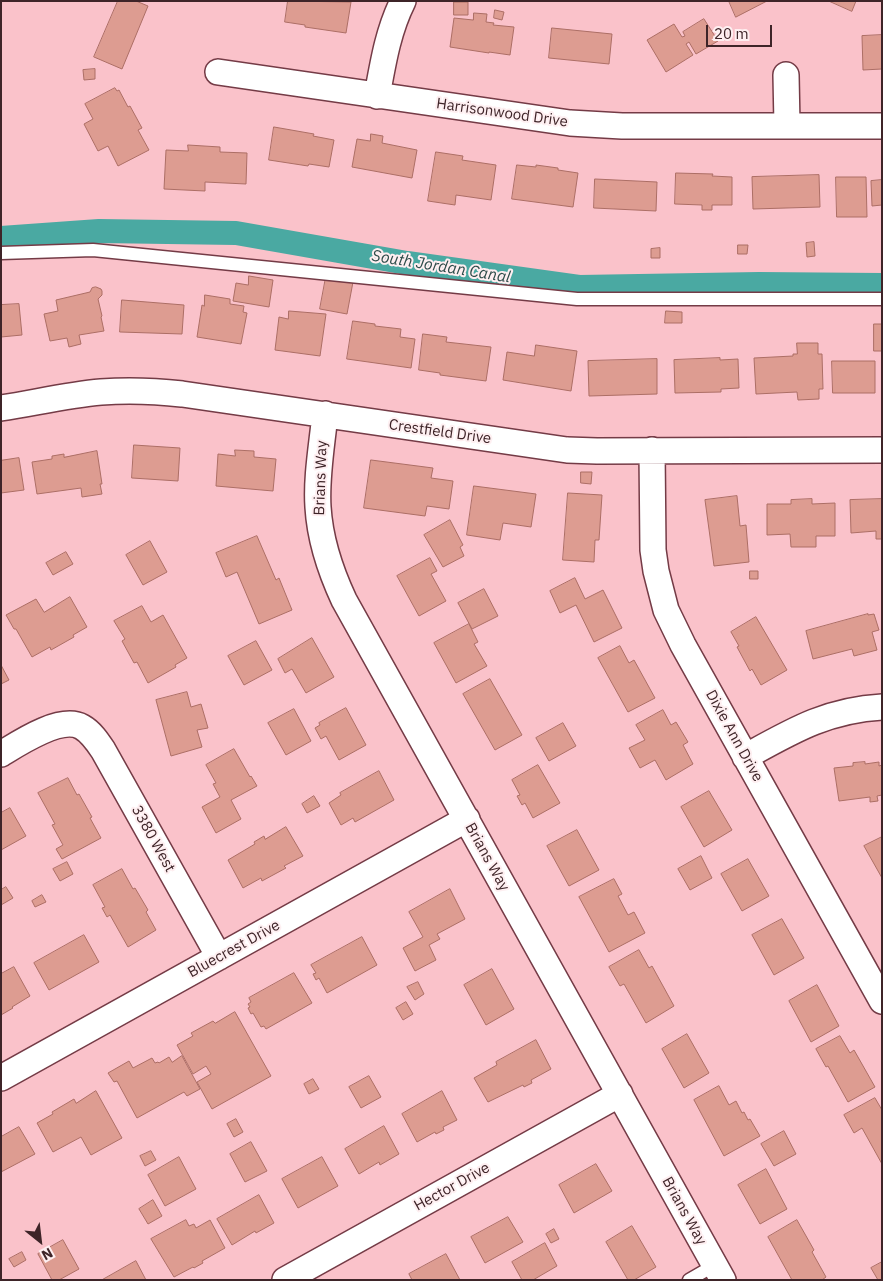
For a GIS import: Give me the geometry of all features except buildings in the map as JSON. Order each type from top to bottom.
[{"type":"street","points":[[378,96],[390,34],[403,1]]},
{"type":"street","name":"Harrisonwood Drive","points":[[218,72],[579,124],[622,126],[882,126]]},
{"type":"street","points":[[786,75],[788,125]]},
{"type":"street","name":"Crestfield Drive","points":[[1,408],[99,392],[127,391],[182,394],[567,450],[882,450]]},
{"type":"street","name":"Brians Way","points":[[325,414],[319,469],[318,505],[321,535],[331,569],[344,600],[719,1273]]},
{"type":"street","name":"Dixie Ann Drive","points":[[652,450],[653,550],[660,591],[666,610],[674,628],[882,1001]]},
{"type":"street","points":[[746,757],[814,721],[850,710],[882,706]]},
{"type":"street","name":"3380 West","points":[[1,754],[43,730],[68,724],[80,725],[97,741],[103,750],[219,957]]},
{"type":"street","name":"Bluecrest Drive","points":[[1,1078],[467,819]]},
{"type":"street","name":"Hector Drive","points":[[285,1280],[620,1094]]},
{"type":"lane","points":[[1,254],[93,250],[577,299],[882,299]]},
{"type":"lane","points":[[690,1280],[719,1273]]},
{"type":"waterway","name":"South Jordan Canal","points":[[1,238],[99,231],[236,233],[407,263],[579,287],[759,284],[882,285]]}]
